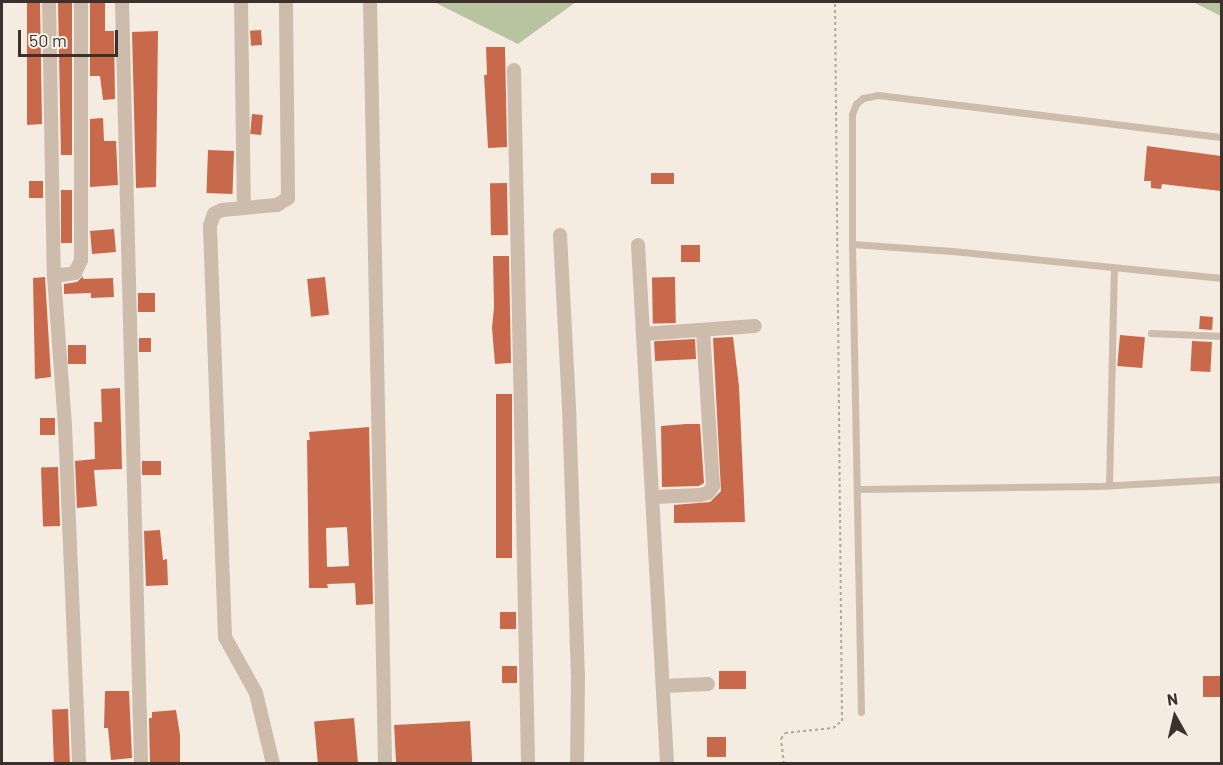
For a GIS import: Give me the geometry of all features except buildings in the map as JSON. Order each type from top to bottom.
[{"type":"street","points":[[49,2],[54,276],[65,426],[78,764]]},
{"type":"street","points":[[54,276],[75,273],[81,260],[81,2]]},
{"type":"street","points":[[122,2],[141,764]]},
{"type":"street","points":[[241,2],[244,207]]},
{"type":"street","points":[[273,764],[255,693],[229,648],[224,626],[210,226],[214,214],[244,207],[277,205],[288,198],[286,2]]},
{"type":"street","points":[[370,2],[385,764]]},
{"type":"street","points":[[514,70],[528,764]]},
{"type":"street","points":[[560,235],[570,419],[578,674],[577,764]]},
{"type":"street","points":[[638,245],[667,764]]},
{"type":"street","points":[[643,334],[755,326]]},
{"type":"street","points":[[653,497],[700,495],[708,493],[712,486],[703,330]]},
{"type":"street","points":[[663,686],[708,684]]},
{"type":"lane","points":[[861,712],[852,244],[852,114],[856,104],[863,98],[878,95],[1221,137]]},
{"type":"lane","points":[[852,244],[952,251],[1221,278]]},
{"type":"lane","points":[[1108,485],[1114,269]]},
{"type":"lane","points":[[1151,333],[1221,336]]},
{"type":"lane","points":[[858,489],[1108,485],[1221,479]]},
{"type":"path","points":[[784,764],[781,739],[785,733],[833,728],[842,721],[835,2]]},
{"type":"green space","points":[[434,2],[576,2],[518,44]]},
{"type":"green space","points":[[1193,2],[1221,2],[1221,16]]}]
